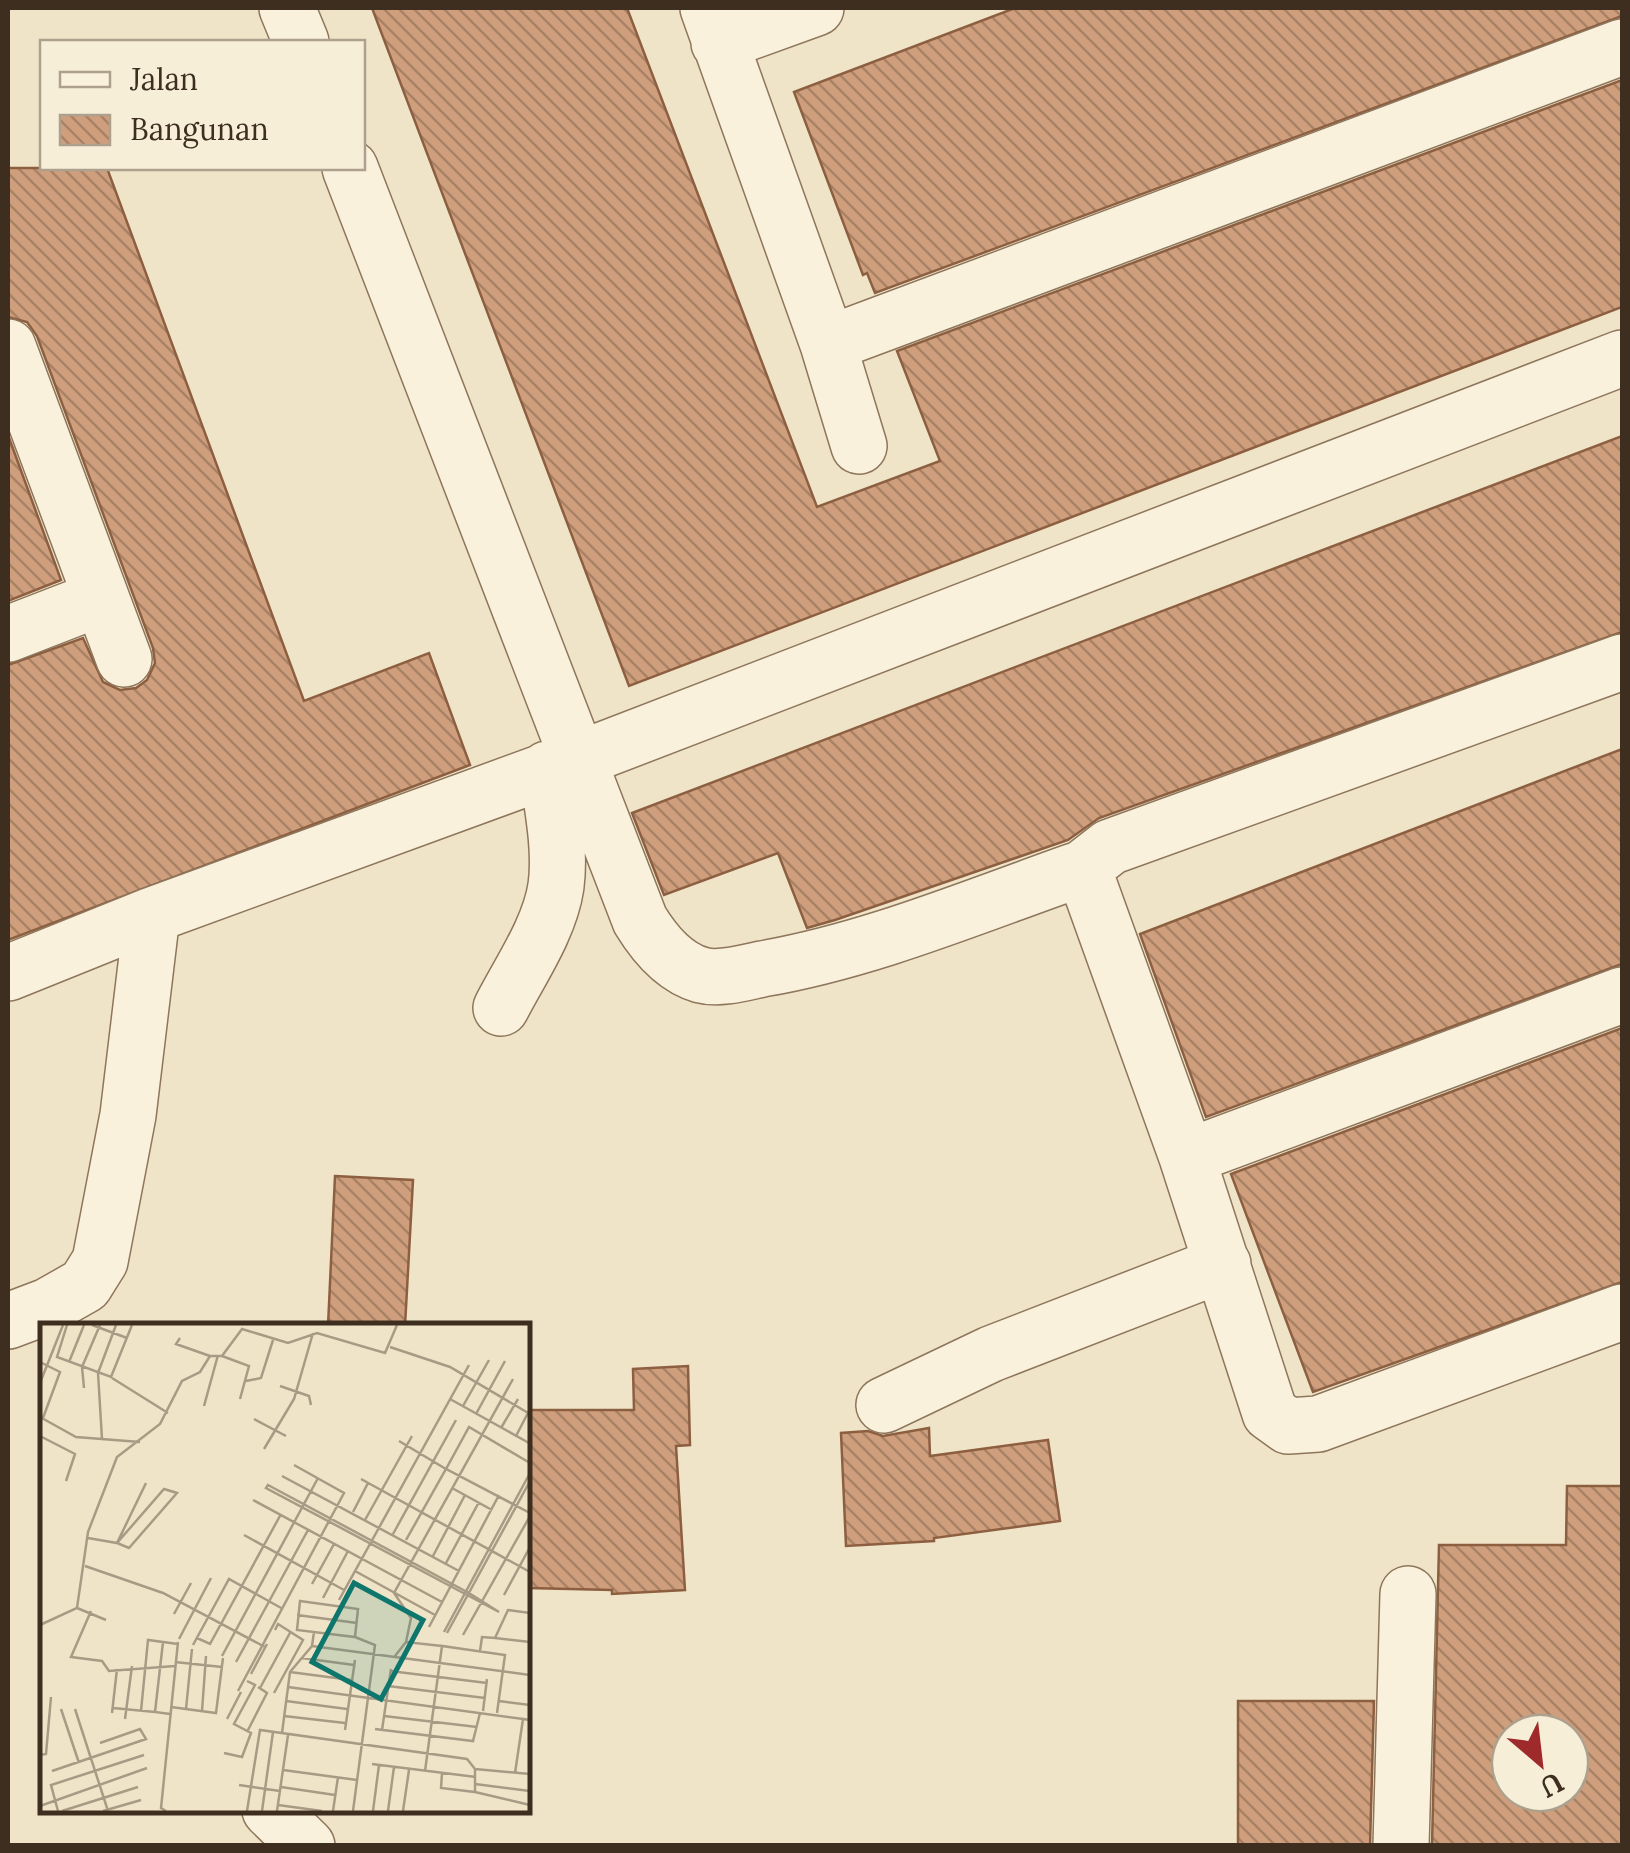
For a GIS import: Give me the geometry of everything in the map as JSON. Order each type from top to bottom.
[{"type":"street","points":[[288,8],[300,40]]},
{"type":"street","points":[[816,8],[714,26],[828,344],[860,446]]},
{"type":"street","points":[[828,344],[1622,47]]},
{"type":"street","points":[[351,170],[564,764],[654,942],[680,965],[702,975],[724,976],[821,959],[1082,868],[1110,847],[1622,662]]},
{"type":"street","points":[[8,346],[124,658]]},
{"type":"street","points":[[8,973],[1622,358]]},
{"type":"street","points":[[8,634],[101,598]]},
{"type":"street","points":[[501,1008],[535,944],[556,890],[564,764]]},
{"type":"street","points":[[1082,868],[1223,1264],[1264,1402],[1279,1419],[1300,1428],[1622,1312]]},
{"type":"street","points":[[8,1321],[48,1306],[92,1302],[128,1116],[152,915]]},
{"type":"street","points":[[1186,1157],[1622,995]]},
{"type":"street","points":[[884,1405],[992,1354],[1223,1264]]},
{"type":"street","points":[[1401,1846],[1408,1594]]},
{"type":"street","points":[[273,1813],[307,1846]]},
{"type":"building","points":[[372,8],[627,8],[817,507],[940,461],[897,351],[1622,80],[1622,307],[629,686]]},
{"type":"building","points":[[1015,8],[1622,8],[1622,16],[875,293],[867,273],[863,275],[794,92]]},
{"type":"building","points":[[8,168],[108,170],[304,701],[429,653],[470,765],[8,940],[8,665],[83,638],[103,682],[120,690],[136,688],[147,680],[155,663],[153,648],[37,336],[27,322],[8,317]]},
{"type":"building","points":[[8,435],[61,580],[8,601]]},
{"type":"building","points":[[1622,436],[1622,632],[1099,818],[1068,840],[807,928],[778,853],[664,895],[632,813]]},
{"type":"building","points":[[1622,749],[1622,964],[1206,1117],[1140,934]]},
{"type":"building","points":[[1622,1028],[1622,1282],[1313,1392],[1231,1174]]},
{"type":"building","points":[[335,1176],[413,1180],[405,1323],[328,1323]]},
{"type":"building","points":[[688,1366],[690,1445],[676,1446],[685,1590],[612,1594],[612,1590],[530,1588],[530,1410],[634,1410],[633,1369]]},
{"type":"building","points":[[929,1428],[930,1456],[1048,1440],[1060,1521],[934,1541],[846,1546],[841,1433],[868,1431],[883,1436]]},
{"type":"building","points":[[1567,1486],[1622,1486],[1622,1846],[1432,1846],[1439,1545],[1566,1545]]},
{"type":"building","points":[[1238,1701],[1374,1701],[1370,1846],[1238,1846]]}]
